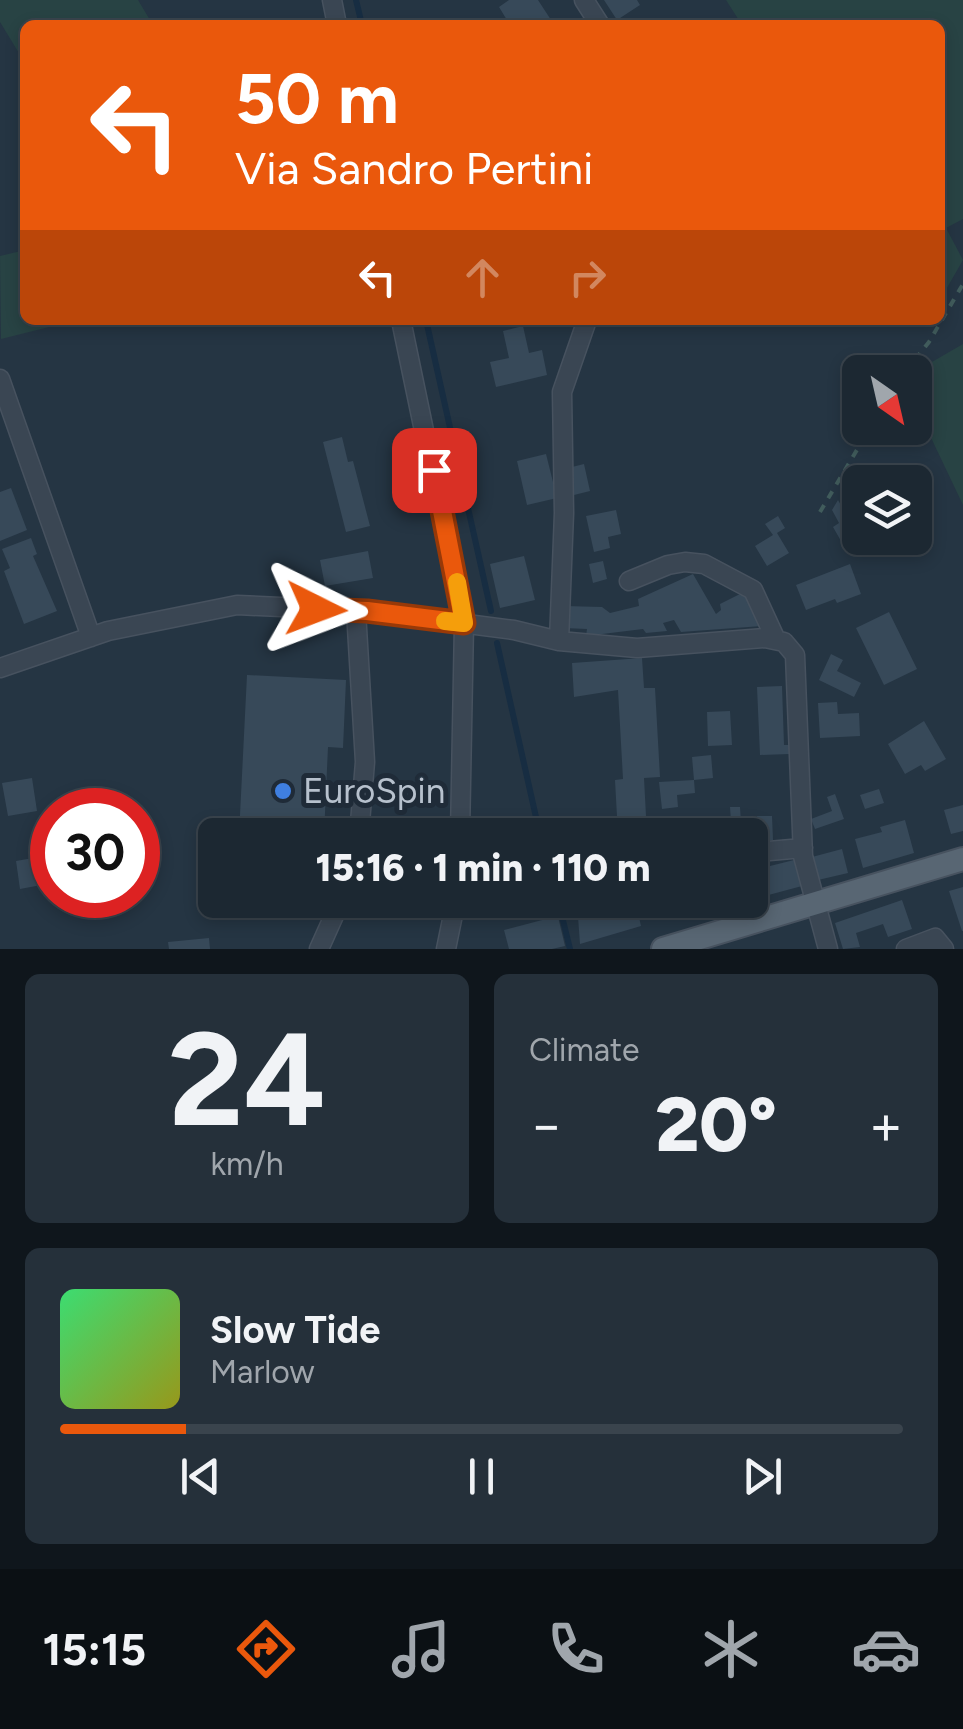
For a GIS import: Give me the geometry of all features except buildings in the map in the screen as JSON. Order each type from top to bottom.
[{"type":"main road","points":[[663,949],[963,859]]},
{"type":"street","points":[[402,325],[464,623],[460,818]]},
{"type":"street","points":[[560,641],[562,392],[585,325]]},
{"type":"street","points":[[0,379],[90,637]]},
{"type":"street","points":[[630,581],[668,565],[704,564],[752,590],[776,640]]},
{"type":"street","points":[[0,668],[90,637],[237,604],[356,611],[514,630],[560,641],[637,648],[764,638],[789,644],[795,656],[803,848],[828,949]]},
{"type":"street","points":[[356,611],[365,762],[360,818]]},
{"type":"street","points":[[768,851],[803,848]]},
{"type":"street","points":[[319,949],[332,918]]},
{"type":"street","points":[[446,949],[452,918]]},
{"type":"street","points":[[741,918],[741,926]]},
{"type":"street","points":[[906,949],[935,938],[944,949]]},
{"type":"path","points":[[945,315],[963,284]]},
{"type":"path","points":[[918,355],[939,325]]},
{"type":"path","points":[[820,512],[860,445]]},
{"type":"green space","points":[[0,0],[138,0],[150,20],[20,20],[20,55],[0,22]]},
{"type":"green space","points":[[726,0],[963,0],[963,219],[946,228],[963,260],[945,291],[945,20],[739,20]]},
{"type":"green space","points":[[20,251],[20,325],[57,325],[1,339],[0,256]]},
{"type":"green space","points":[[963,344],[963,505],[932,440],[932,362]]},
{"type":"waterway","points":[[356,0],[361,20]]},
{"type":"waterway","points":[[427,325],[491,611]]},
{"type":"waterway","points":[[497,643],[536,818]]},
{"type":"waterway","points":[[562,918],[570,949]]},
{"type":"slow traffic","points":[[445,621],[464,623],[457,582]]},
{"type":"place","name":"EuroSpin","points":[[283,791]]},
{"type":"route","points":[[316,609],[464,623],[434,470]]}]
